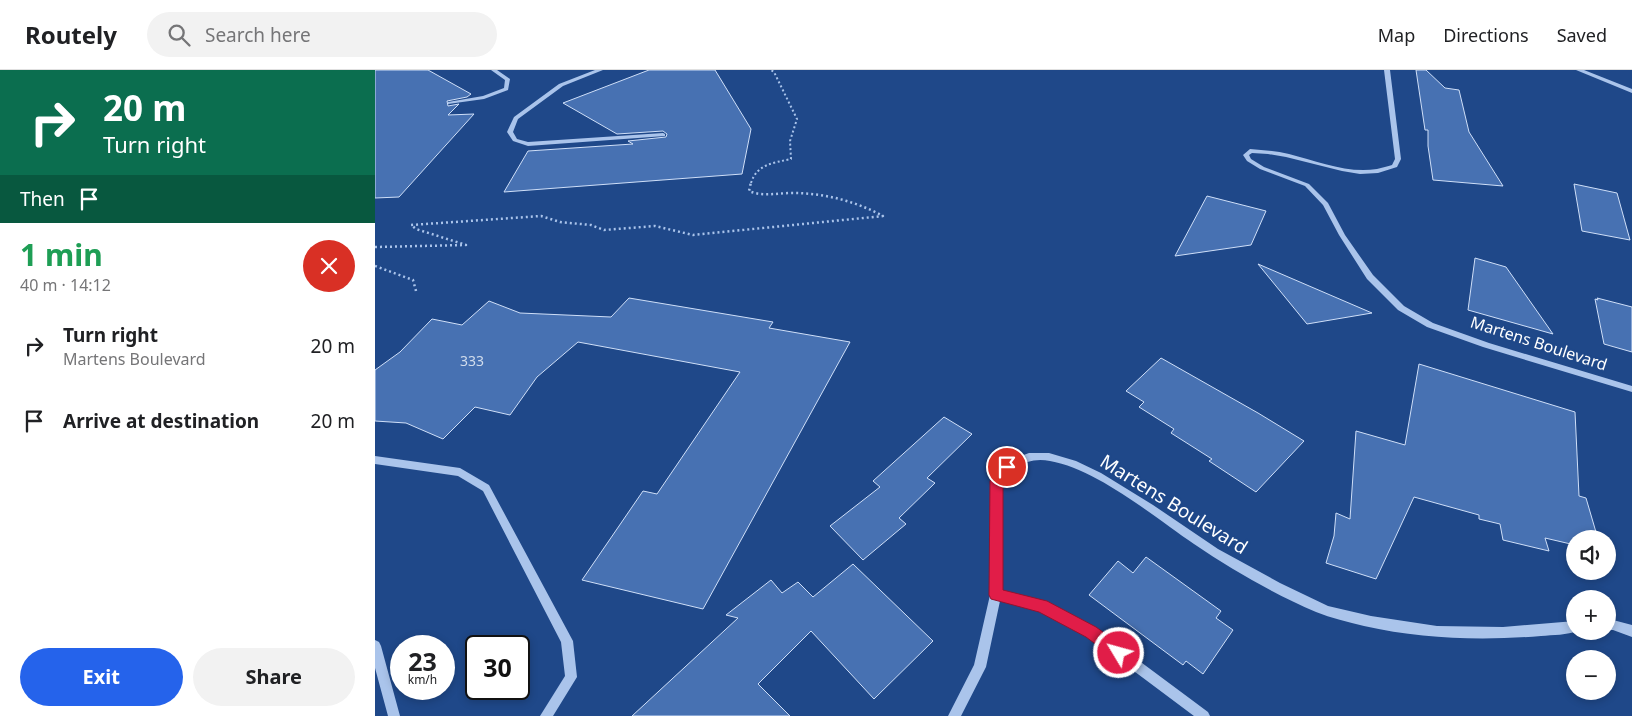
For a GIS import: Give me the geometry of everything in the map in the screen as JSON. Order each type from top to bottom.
[{"type":"street","points":[[450,103],[484,97],[506,89],[508,80],[493,70]]},
{"type":"street","points":[[600,70],[561,85],[516,118],[510,132],[515,140],[528,144],[663,135]]},
{"type":"street","name":"Martens Boulevard","points":[[1387,70],[1398,159],[1395,166],[1377,171],[1350,170],[1283,154],[1250,151],[1246,155],[1249,160],[1307,186],[1326,204],[1342,235],[1370,277],[1401,308],[1430,324],[1487,345],[1632,389]]},
{"type":"street","points":[[1579,70],[1632,91]]},
{"type":"street","name":"Martens Boulevard","points":[[954,716],[980,667],[996,595],[996,481],[1007,467],[1029,457],[1055,459],[1084,468],[1140,502],[1214,552],[1276,586],[1326,610],[1375,623],[1435,632],[1504,633],[1566,628]]},
{"type":"street","points":[[375,460],[459,472],[486,488],[567,640],[571,677],[545,716]]},
{"type":"street","points":[[996,595],[1042,606],[1091,632],[1204,716]]},
{"type":"street","points":[[1616,626],[1632,632]]},
{"type":"street","points":[[375,646],[394,716]]},
{"type":"path","points":[[375,247],[466,245],[416,229],[411,225],[541,216],[560,222],[591,225],[604,230],[655,226],[693,235],[883,216],[849,201],[793,193],[761,194],[749,191],[750,181],[755,171],[762,165],[791,159],[790,142],[797,119],[774,72],[771,70]]},
{"type":"path","points":[[375,266],[413,280],[416,291]]},
{"type":"building","points":[[375,70],[428,70],[471,94],[467,97],[447,101],[448,106],[459,104],[448,115],[474,114],[399,197],[375,198]]},
{"type":"building","points":[[649,70],[715,70],[751,129],[742,174],[504,192],[528,151],[633,144],[628,141],[666,137],[667,134],[663,131],[617,134],[563,103]]},
{"type":"building","points":[[1416,70],[1426,70],[1445,88],[1459,90],[1469,132],[1503,186],[1433,180],[1428,146],[1428,130],[1425,130]]},
{"type":"building","points":[[1574,184],[1617,193],[1630,240],[1582,231]]},
{"type":"building","points":[[1207,196],[1266,211],[1251,245],[1175,256]]},
{"type":"building","points":[[1475,258],[1506,267],[1553,334],[1468,310]]},
{"type":"building","points":[[1258,264],[1372,313],[1307,324]]},
{"type":"building","points":[[629,298],[773,322],[769,328],[850,342],[703,609],[582,580],[643,491],[657,494],[740,372],[578,342],[537,377],[510,415],[475,407],[443,439],[406,423],[375,421],[375,370],[400,352],[432,319],[462,325],[489,301],[520,313],[611,317]]},
{"type":"building","points":[[1597,298],[1632,307],[1632,352],[1604,344],[1595,299],[1598,300]]},
{"type":"building","points":[[1161,358],[1304,441],[1256,492],[1209,461],[1212,459],[1171,433],[1174,429],[1139,407],[1144,402],[1126,391]]},
{"type":"building","points":[[1419,364],[1575,412],[1579,496],[1586,498],[1595,530],[1566,530],[1566,543],[1545,538],[1549,551],[1503,540],[1500,524],[1479,519],[1479,515],[1414,497],[1376,579],[1326,563],[1334,536],[1336,513],[1350,519],[1356,431],[1405,445]]},
{"type":"building","points":[[944,417],[972,434],[927,478],[935,483],[899,518],[906,524],[863,560],[830,526],[880,487],[873,481]]},
{"type":"building","points":[[1146,557],[1221,611],[1216,618],[1233,630],[1203,674],[1186,661],[1183,665],[1089,595],[1118,561],[1133,573]]},
{"type":"building","points":[[853,564],[933,641],[874,699],[811,631],[758,684],[790,716],[632,716],[738,618],[726,615],[771,580],[782,593],[798,582],[813,597]]},
{"type":"route","points":[[1007,467],[996,481],[996,595],[1042,606],[1091,632],[1119,653]]}]
